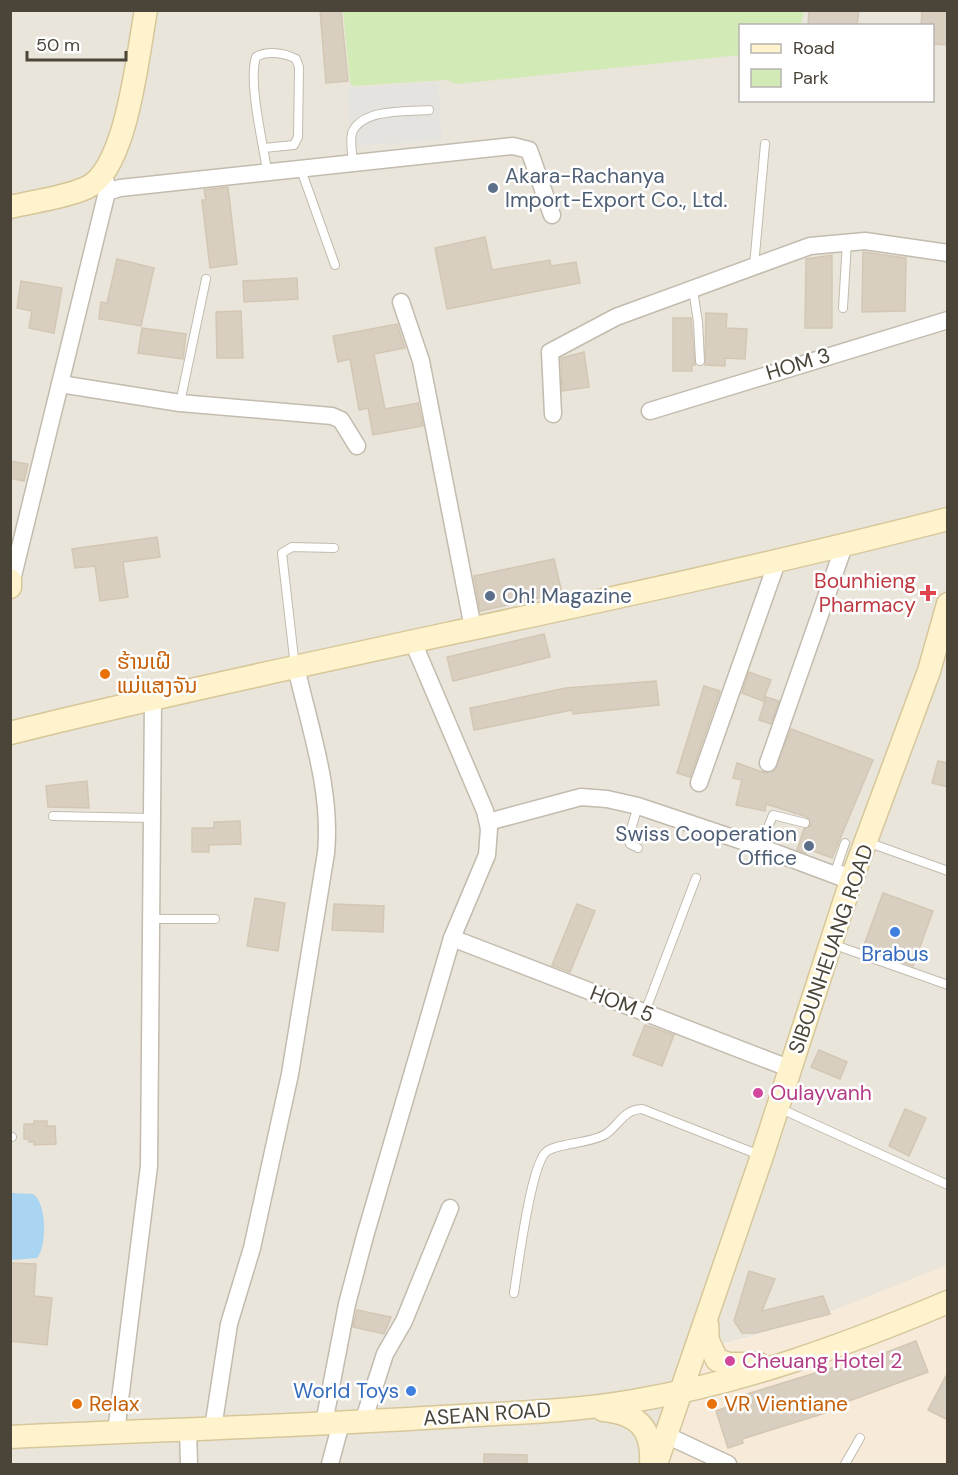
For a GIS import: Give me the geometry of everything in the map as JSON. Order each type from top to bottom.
[{"type":"street","points":[[11,582],[60,384],[106,182],[121,142],[146,10]]},
{"type":"street","points":[[10,207],[106,182],[120,188],[353,161],[521,146],[530,150],[552,215]]},
{"type":"street","points":[[553,414],[549,356],[555,348],[616,317],[810,246],[865,241],[948,253]]},
{"type":"street","points":[[401,302],[421,361],[473,628]]},
{"type":"street","name":"HOM 3","points":[[650,411],[948,320]]},
{"type":"street","points":[[60,384],[180,403],[332,416],[341,420],[357,446]]},
{"type":"street","points":[[10,733],[153,698],[777,562],[948,519]]},
{"type":"street","points":[[768,763],[844,546]]},
{"type":"street","points":[[699,783],[777,562]]},
{"type":"street","name":"SIBOUNHEUANG ROAD","points":[[656,1464],[762,1156],[853,878],[856,842],[929,670],[948,604]]},
{"type":"street","points":[[330,1464],[342,1423],[347,1304],[452,938],[487,855],[488,822],[412,642]]},
{"type":"street","points":[[213,1428],[229,1324],[252,1248],[290,1074],[326,853],[329,823],[326,793],[296,667]]},
{"type":"street","points":[[116,1432],[149,1166],[153,698]]},
{"type":"street","points":[[488,822],[581,797],[607,799],[638,806],[853,878]]},
{"type":"street","name":"HOM 5","points":[[452,938],[790,1069]]},
{"type":"street","points":[[342,1423],[404,1321],[450,1208]]},
{"type":"street","name":"ASEAN ROAD","points":[[10,1437],[342,1423],[578,1408],[632,1401],[792,1364],[844,1346],[948,1302]]},
{"type":"street","points":[[707,1317],[708,1341],[717,1360],[743,1365],[792,1364]]},
{"type":"street","points":[[578,1408],[610,1411],[627,1415],[639,1422],[648,1434],[651,1464]]},
{"type":"street","points":[[188,1429],[189,1464]]},
{"type":"street","points":[[666,1435],[728,1464]]},
{"type":"lane","points":[[264,148],[294,145],[298,137],[299,67],[296,59],[288,55],[262,53],[256,57],[254,64],[264,148],[267,171]]},
{"type":"lane","points":[[353,161],[351,135],[357,125],[367,117],[429,110]]},
{"type":"lane","points":[[754,266],[765,144]]},
{"type":"lane","points":[[300,167],[335,265]]},
{"type":"lane","points":[[843,308],[847,242]]},
{"type":"lane","points":[[180,403],[206,279]]},
{"type":"lane","points":[[693,290],[698,322],[700,361]]},
{"type":"lane","points":[[296,667],[282,553],[292,547],[334,548]]},
{"type":"lane","points":[[638,806],[628,839],[630,844],[638,848]]},
{"type":"lane","points":[[760,847],[773,815],[805,823]]},
{"type":"lane","points":[[53,816],[152,818]]},
{"type":"lane","points":[[856,842],[948,871]]},
{"type":"lane","points":[[645,1012],[696,878]]},
{"type":"lane","points":[[151,919],[215,919]]},
{"type":"lane","points":[[831,943],[948,985]]},
{"type":"lane","points":[[778,1108],[948,1185]]},
{"type":"lane","points":[[514,1293],[536,1176],[545,1153],[556,1147],[578,1145],[606,1134],[623,1115],[632,1110],[642,1109],[762,1156]]},
{"type":"lane","points":[[845,1464],[860,1438]]},
{"type":"shaded area","points":[[10,11],[947,11],[947,1265],[810,1320],[669,1359],[695,1353],[656,1464],[11,1464]]},
{"type":"shaded area","points":[[438,82],[442,140],[351,146],[347,88]]},
{"type":"shaded area","points":[[947,1265],[947,1464],[653,1464],[695,1353],[810,1320]]},
{"type":"green space","points":[[343,10],[804,11],[801,24],[739,24],[739,55],[456,84],[447,80],[352,86]]},
{"type":"water","points":[[11,1193],[33,1194],[41,1206],[44,1235],[37,1258],[11,1260]]},
{"type":"building","points":[[320,10],[341,10],[348,81],[326,83]]},
{"type":"building","points":[[809,10],[859,10],[857,24],[808,24]]},
{"type":"building","points":[[922,10],[948,10],[948,45],[934,44],[934,24],[921,24]]},
{"type":"building","points":[[228,187],[237,264],[210,268],[202,200],[206,200],[204,190]]},
{"type":"building","points":[[485,237],[492,270],[550,260],[551,266],[576,262],[580,283],[447,309],[435,248]]},
{"type":"building","points":[[863,252],[906,258],[905,311],[862,312]]},
{"type":"building","points":[[832,255],[832,328],[805,328],[806,259]]},
{"type":"building","points":[[117,259],[154,268],[141,326],[99,319],[101,302],[107,303]]},
{"type":"building","points":[[297,278],[298,299],[244,302],[243,281]]},
{"type":"building","points":[[21,281],[62,288],[54,333],[29,328],[32,311],[17,308]]},
{"type":"building","points":[[241,311],[243,358],[217,358],[216,312]]},
{"type":"building","points":[[706,313],[727,314],[726,328],[747,329],[745,359],[725,358],[725,366],[705,365]]},
{"type":"building","points":[[673,318],[691,318],[695,365],[692,365],[692,371],[673,371]]},
{"type":"building","points":[[397,324],[405,348],[374,354],[385,409],[418,403],[423,426],[373,435],[368,408],[359,410],[350,359],[338,362],[333,336]]},
{"type":"building","points":[[142,328],[186,334],[183,359],[138,353]]},
{"type":"building","points":[[584,352],[589,387],[562,391],[561,358]]},
{"type":"building","points":[[10,461],[28,464],[24,481],[10,478]]},
{"type":"building","points":[[157,537],[160,557],[123,562],[128,597],[100,601],[95,566],[75,568],[72,549]]},
{"type":"building","points":[[554,559],[562,593],[480,611],[474,576]]},
{"type":"building","points":[[544,634],[550,657],[453,681],[447,657]]},
{"type":"building","points":[[749,672],[771,680],[763,701],[742,693]]},
{"type":"building","points":[[656,681],[659,705],[573,714],[572,710],[474,730],[470,708],[566,688]]},
{"type":"building","points":[[704,686],[720,691],[690,777],[677,773]]},
{"type":"building","points":[[766,697],[779,701],[771,724],[759,720]]},
{"type":"building","points":[[791,729],[873,760],[832,858],[808,849],[806,853],[797,850],[804,829],[811,825],[807,817],[766,804],[765,811],[736,805],[742,780],[733,778],[737,763],[765,773],[774,771]]},
{"type":"building","points":[[938,761],[948,763],[948,787],[932,783]]},
{"type":"building","points":[[87,781],[89,808],[48,807],[46,786]]},
{"type":"building","points":[[240,821],[241,844],[209,845],[209,852],[192,852],[192,828],[214,828],[214,822]]},
{"type":"building","points":[[883,893],[933,911],[913,966],[863,948]]},
{"type":"building","points":[[255,898],[285,903],[278,951],[247,946]]},
{"type":"building","points":[[334,904],[384,906],[383,932],[332,930]]},
{"type":"building","points":[[577,904],[595,911],[570,972],[552,965]]},
{"type":"building","points":[[645,1025],[674,1035],[662,1066],[633,1055]]},
{"type":"building","points":[[819,1050],[847,1062],[840,1079],[811,1067]]},
{"type":"building","points":[[905,1109],[926,1118],[909,1156],[889,1146]]},
{"type":"building","points":[[34,1121],[47,1121],[47,1126],[55,1126],[56,1144],[34,1145],[34,1142],[29,1142],[29,1139],[24,1139],[24,1124],[34,1124]]},
{"type":"building","points":[[10,1263],[36,1264],[34,1296],[52,1298],[47,1345],[10,1341]]},
{"type":"building","points":[[749,1271],[775,1279],[762,1311],[823,1296],[830,1314],[755,1333],[742,1333],[734,1321]]},
{"type":"building","points":[[357,1310],[391,1317],[384,1334],[353,1327]]},
{"type":"building","points":[[916,1341],[928,1372],[846,1402],[848,1406],[742,1439],[743,1443],[728,1448],[716,1411],[736,1404],[734,1398],[835,1367],[837,1371]]},
{"type":"building","points":[[948,1372],[948,1420],[928,1410]]},
{"type":"building","points":[[484,1454],[527,1455],[527,1464],[484,1464]]},
{"type":"place","name":"Akara-Rachanya Import-Export Co., Ltd.","points":[[493,188]]},
{"type":"place","name":"Bounhieng Pharmacy","points":[[928,593]]},
{"type":"place","name":"Oh! Magazine","points":[[490,596]]},
{"type":"place","name":"ຮ້ານເຝີ ແມ່ແສງຈັນ","points":[[105,674]]},
{"type":"place","name":"Swiss Cooperation Office","points":[[809,846]]},
{"type":"place","name":"Brabus","points":[[895,932]]},
{"type":"place","name":"Oulayvanh","points":[[758,1093]]},
{"type":"place","name":"Cheuang Hotel 2","points":[[730,1361]]},
{"type":"place","name":"World Toys","points":[[411,1391]]},
{"type":"place","name":"Relax","points":[[77,1404]]},
{"type":"place","name":"VR Vientiane","points":[[712,1404]]}]
